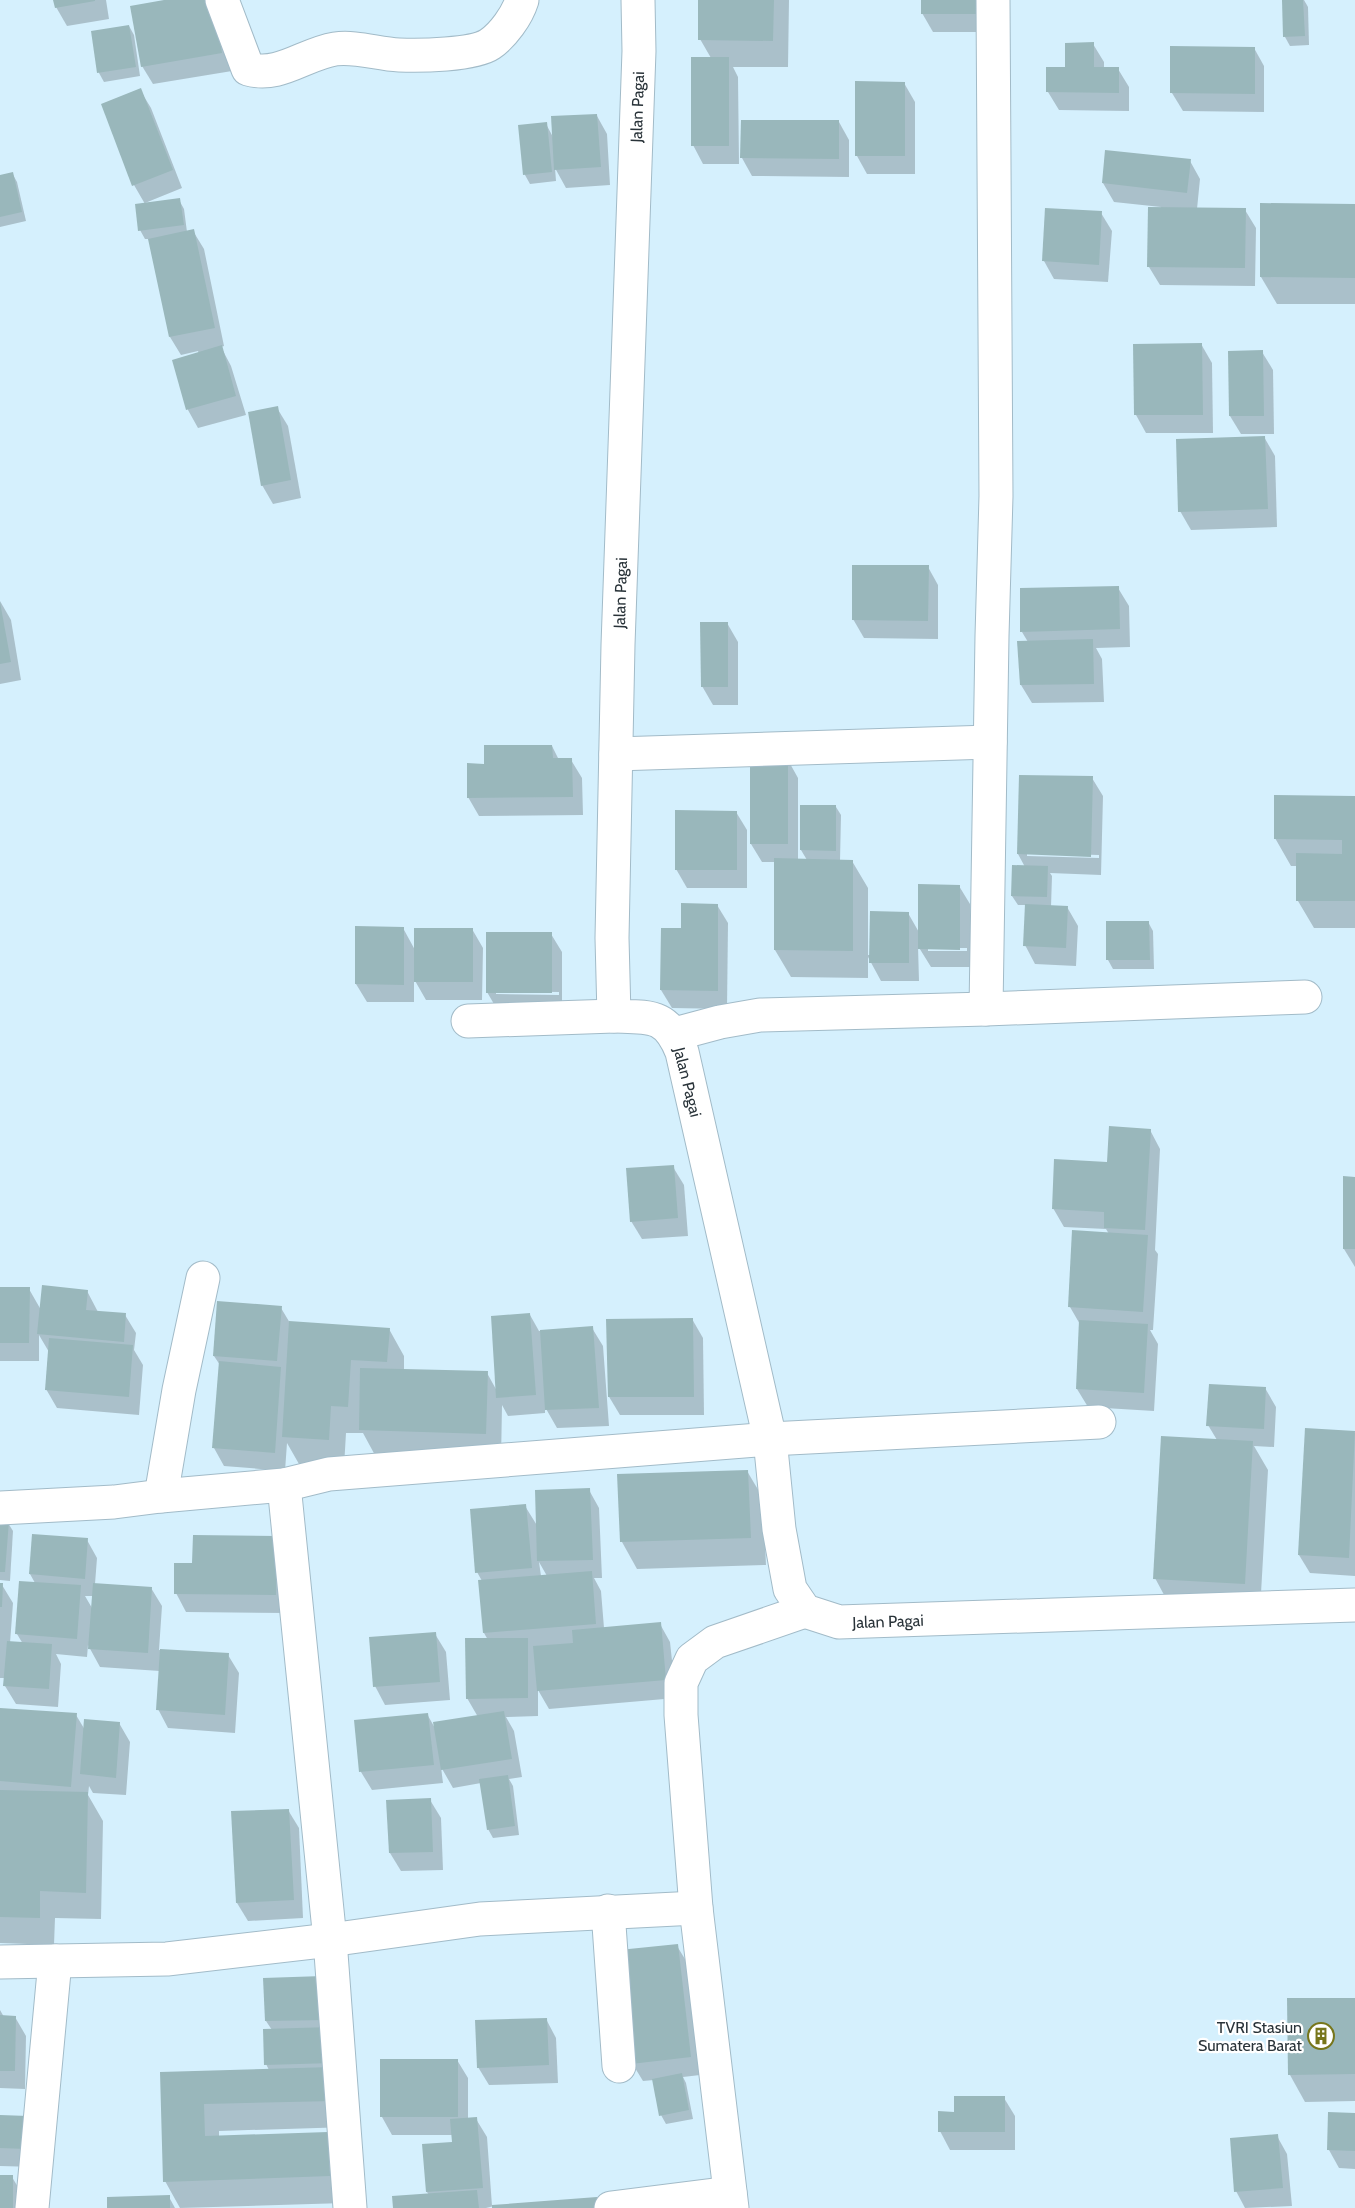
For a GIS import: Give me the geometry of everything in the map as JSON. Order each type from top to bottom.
[{"type":"street","points":[[222,0],[248,69],[267,73],[335,49],[399,55],[443,54],[489,45],[507,27],[522,0]]},
{"type":"street","name":"Jalan Pagai","points":[[638,0],[639,51],[616,754],[612,938],[614,1016],[659,1020],[675,1034],[682,1052],[770,1439],[779,1529],[790,1589],[805,1611],[839,1622],[1355,1605]]},
{"type":"street","points":[[986,1010],[996,449],[993,0]]},
{"type":"street","points":[[616,754],[990,742]]},
{"type":"street","points":[[675,1034],[720,1022],[760,1015],[986,1010],[1305,997]]},
{"type":"street","points":[[468,1022],[614,1016]]},
{"type":"street","points":[[161,1496],[179,1390],[203,1278]]},
{"type":"street","points":[[0,1508],[114,1503],[161,1496],[284,1485],[329,1474],[770,1439],[1099,1422]]},
{"type":"street","points":[[284,1485],[330,1940],[350,2208]]},
{"type":"street","points":[[611,2208],[731,2200],[696,1908],[681,1715],[681,1683],[692,1659],[715,1642],[805,1611]]},
{"type":"street","points":[[0,1962],[167,1959],[330,1940],[480,1919],[696,1908]]},
{"type":"street","points":[[608,1911],[619,2066]]},
{"type":"street","points":[[32,2208],[55,1961]]},
{"type":"building","points":[[53,0],[95,0],[95,1],[55,8]]},
{"type":"building","points":[[164,0],[214,0],[222,53],[141,67],[130,6]]},
{"type":"building","points":[[698,0],[774,0],[773,41],[698,40]]},
{"type":"building","points":[[921,0],[976,0],[976,14],[921,14]]},
{"type":"building","points":[[1282,0],[1303,0],[1305,36],[1283,37]]},
{"type":"building","points":[[129,25],[136,67],[97,73],[91,31]]},
{"type":"building","points":[[1094,42],[1094,67],[1119,67],[1119,93],[1046,92],[1046,67],[1065,67],[1065,43]]},
{"type":"building","points":[[1170,46],[1255,47],[1255,94],[1170,93]]},
{"type":"building","points":[[691,57],[729,57],[729,146],[691,146]]},
{"type":"building","points":[[855,81],[905,82],[905,156],[855,156]]},
{"type":"building","points":[[141,88],[173,170],[132,186],[101,104]]},
{"type":"building","points":[[597,114],[601,167],[554,170],[551,116]]},
{"type":"building","points":[[741,120],[839,120],[839,159],[740,158]]},
{"type":"building","points":[[547,122],[552,172],[523,175],[518,125]]},
{"type":"building","points":[[1105,150],[1191,159],[1187,193],[1102,183]]},
{"type":"building","points":[[13,172],[22,212],[0,217],[0,175]]},
{"type":"building","points":[[180,198],[184,225],[138,231],[135,204]]},
{"type":"building","points":[[1260,203],[1355,204],[1355,278],[1260,277]]},
{"type":"building","points":[[1148,207],[1246,208],[1245,268],[1147,267]]},
{"type":"building","points":[[1045,208],[1102,211],[1099,265],[1042,261]]},
{"type":"building","points":[[194,229],[215,328],[169,337],[148,239]]},
{"type":"building","points":[[1202,343],[1203,415],[1134,415],[1133,344]]},
{"type":"building","points":[[222,345],[236,396],[186,410],[172,360]]},
{"type":"building","points":[[1263,350],[1264,416],[1229,416],[1228,351]]},
{"type":"building","points":[[278,406],[291,480],[261,486],[248,412]]},
{"type":"building","points":[[1265,436],[1268,509],[1178,512],[1176,439]]},
{"type":"building","points":[[852,565],[929,565],[928,621],[852,620]]},
{"type":"building","points":[[1119,586],[1120,629],[1020,632],[1020,588]]},
{"type":"building","points":[[0,602],[11,662],[0,664]]},
{"type":"building","points":[[700,622],[728,622],[728,687],[701,687]]},
{"type":"building","points":[[1093,639],[1094,684],[1020,685],[1017,641]]},
{"type":"building","points":[[484,745],[552,745],[553,758],[572,758],[573,797],[467,798],[467,763],[484,764]]},
{"type":"building","points":[[750,758],[788,758],[788,844],[750,844]]},
{"type":"building","points":[[1019,775],[1093,776],[1091,857],[1017,854]]},
{"type":"building","points":[[1274,795],[1355,796],[1355,901],[1296,901],[1296,853],[1342,854],[1342,840],[1274,839]]},
{"type":"building","points":[[800,805],[836,805],[836,851],[800,850]]},
{"type":"building","points":[[675,810],[737,811],[737,870],[675,870]]},
{"type":"building","points":[[774,858],[853,860],[853,951],[774,950]]},
{"type":"building","points":[[1012,865],[1048,866],[1047,897],[1011,896]]},
{"type":"building","points":[[918,884],[960,885],[960,950],[918,949]]},
{"type":"building","points":[[681,903],[718,904],[718,991],[660,990],[661,928],[681,928]]},
{"type":"building","points":[[1025,904],[1068,906],[1066,948],[1023,946]]},
{"type":"building","points":[[870,911],[909,912],[909,963],[869,963]]},
{"type":"building","points":[[1106,921],[1149,921],[1150,960],[1106,960]]},
{"type":"building","points":[[355,926],[404,927],[404,985],[355,984]]},
{"type":"building","points":[[414,928],[473,928],[473,982],[414,982]]},
{"type":"building","points":[[486,932],[552,932],[552,993],[486,993]]},
{"type":"building","points":[[1109,1126],[1151,1129],[1145,1230],[1104,1228],[1104,1212],[1052,1209],[1054,1159],[1107,1162]]},
{"type":"building","points":[[674,1165],[678,1218],[630,1222],[626,1168]]},
{"type":"building","points":[[1343,1176],[1355,1177],[1355,1249],[1343,1249]]},
{"type":"building","points":[[1072,1230],[1148,1235],[1143,1312],[1068,1307]]},
{"type":"building","points":[[42,1285],[88,1290],[86,1310],[126,1313],[124,1342],[37,1334]]},
{"type":"building","points":[[0,1287],[30,1287],[29,1343],[0,1343]]},
{"type":"building","points":[[217,1301],[282,1306],[277,1361],[213,1356]]},
{"type":"building","points":[[530,1313],[536,1395],[496,1398],[491,1316]]},
{"type":"building","points":[[693,1318],[694,1397],[608,1397],[606,1319]]},
{"type":"building","points":[[1079,1320],[1148,1324],[1144,1393],[1076,1389]]},
{"type":"building","points":[[289,1321],[390,1328],[387,1362],[351,1360],[348,1407],[331,1406],[329,1440],[282,1437]]},
{"type":"building","points":[[593,1326],[599,1408],[545,1410],[540,1330]]},
{"type":"building","points":[[49,1338],[133,1345],[129,1397],[45,1390]]},
{"type":"building","points":[[219,1361],[281,1367],[275,1453],[212,1448]]},
{"type":"building","points":[[360,1368],[488,1371],[486,1434],[359,1430]]},
{"type":"building","points":[[1209,1384],[1266,1387],[1264,1429],[1206,1426]]},
{"type":"building","points":[[1305,1428],[1355,1431],[1349,1558],[1298,1555]]},
{"type":"building","points":[[1161,1436],[1253,1441],[1245,1584],[1153,1579]]},
{"type":"building","points":[[748,1470],[751,1538],[620,1542],[617,1474]]},
{"type":"building","points":[[590,1488],[593,1560],[537,1561],[535,1490]]},
{"type":"building","points":[[526,1504],[532,1568],[475,1573],[470,1509]]},
{"type":"building","points":[[0,1520],[9,1521],[5,1572],[0,1572]]},
{"type":"building","points":[[32,1534],[88,1538],[85,1579],[29,1574]]},
{"type":"building","points":[[193,1535],[277,1536],[276,1595],[174,1594],[174,1563],[192,1563]]},
{"type":"building","points":[[592,1571],[596,1624],[483,1633],[478,1580]]},
{"type":"building","points":[[19,1581],[81,1585],[77,1639],[15,1634]]},
{"type":"building","points":[[0,1583],[3,1583],[2,1607],[0,1607]]},
{"type":"building","points":[[93,1583],[152,1587],[148,1653],[88,1649]]},
{"type":"building","points":[[661,1622],[666,1680],[537,1691],[533,1646],[573,1643],[572,1630]]},
{"type":"building","points":[[436,1632],[440,1682],[373,1687],[369,1637]]},
{"type":"building","points":[[465,1638],[528,1638],[528,1698],[466,1699]]},
{"type":"building","points":[[7,1641],[52,1644],[49,1689],[3,1686]]},
{"type":"building","points":[[160,1649],[229,1653],[225,1715],[156,1710]]},
{"type":"building","points":[[0,1708],[77,1713],[71,1787],[0,1781]]},
{"type":"building","points":[[504,1711],[512,1759],[441,1770],[433,1722]]},
{"type":"building","points":[[428,1713],[434,1765],[359,1772],[354,1720]]},
{"type":"building","points":[[84,1719],[120,1722],[116,1778],[80,1774]]},
{"type":"building","points":[[508,1775],[515,1826],[487,1830],[479,1779]]},
{"type":"building","points":[[0,1790],[88,1792],[86,1893],[40,1891],[40,1918],[0,1917]]},
{"type":"building","points":[[431,1798],[433,1852],[389,1853],[386,1800]]},
{"type":"building","points":[[289,1809],[294,1900],[236,1903],[231,1811]]},
{"type":"building","points":[[678,1944],[691,2057],[631,2064],[619,1950]]},
{"type":"building","points":[[323,1976],[325,2020],[265,2021],[263,1978]]},
{"type":"building","name":"TVRI Stasiun Sumatera Barat","points":[[1287,1998],[1355,1998],[1355,2074],[1288,2075]]},
{"type":"building","points":[[0,2015],[16,2016],[15,2071],[0,2071]]},
{"type":"building","points":[[547,2018],[549,2065],[477,2068],[475,2020]]},
{"type":"building","points":[[332,2027],[333,2063],[264,2065],[263,2029]]},
{"type":"building","points":[[380,2059],[458,2059],[458,2117],[380,2117]]},
{"type":"building","points":[[333,2067],[334,2101],[204,2104],[205,2136],[328,2132],[330,2176],[163,2182],[160,2072]]},
{"type":"building","points":[[682,2073],[689,2110],[659,2116],[652,2079]]},
{"type":"building","points":[[954,2096],[1005,2096],[1005,2132],[938,2132],[938,2111],[954,2112]]},
{"type":"building","points":[[1328,2112],[1355,2113],[1355,2151],[1327,2150]]},
{"type":"building","points":[[0,2115],[28,2116],[27,2149],[0,2148]]},
{"type":"building","points":[[477,2117],[483,2188],[426,2192],[422,2144],[452,2142],[450,2119]]},
{"type":"building","points":[[1278,2134],[1283,2188],[1234,2192],[1230,2138]]},
{"type":"building","points":[[0,2175],[13,2175],[13,2208],[0,2208]]},
{"type":"building","points":[[477,2190],[479,2208],[393,2208],[392,2196]]},
{"type":"building","points":[[170,2195],[170,2208],[107,2208],[107,2197]]},
{"type":"building","points":[[597,2197],[598,2208],[492,2208],[492,2205]]},
{"type":"place","name":"TVRI Stasiun Sumatera Barat","points":[[1321,2036]]}]
